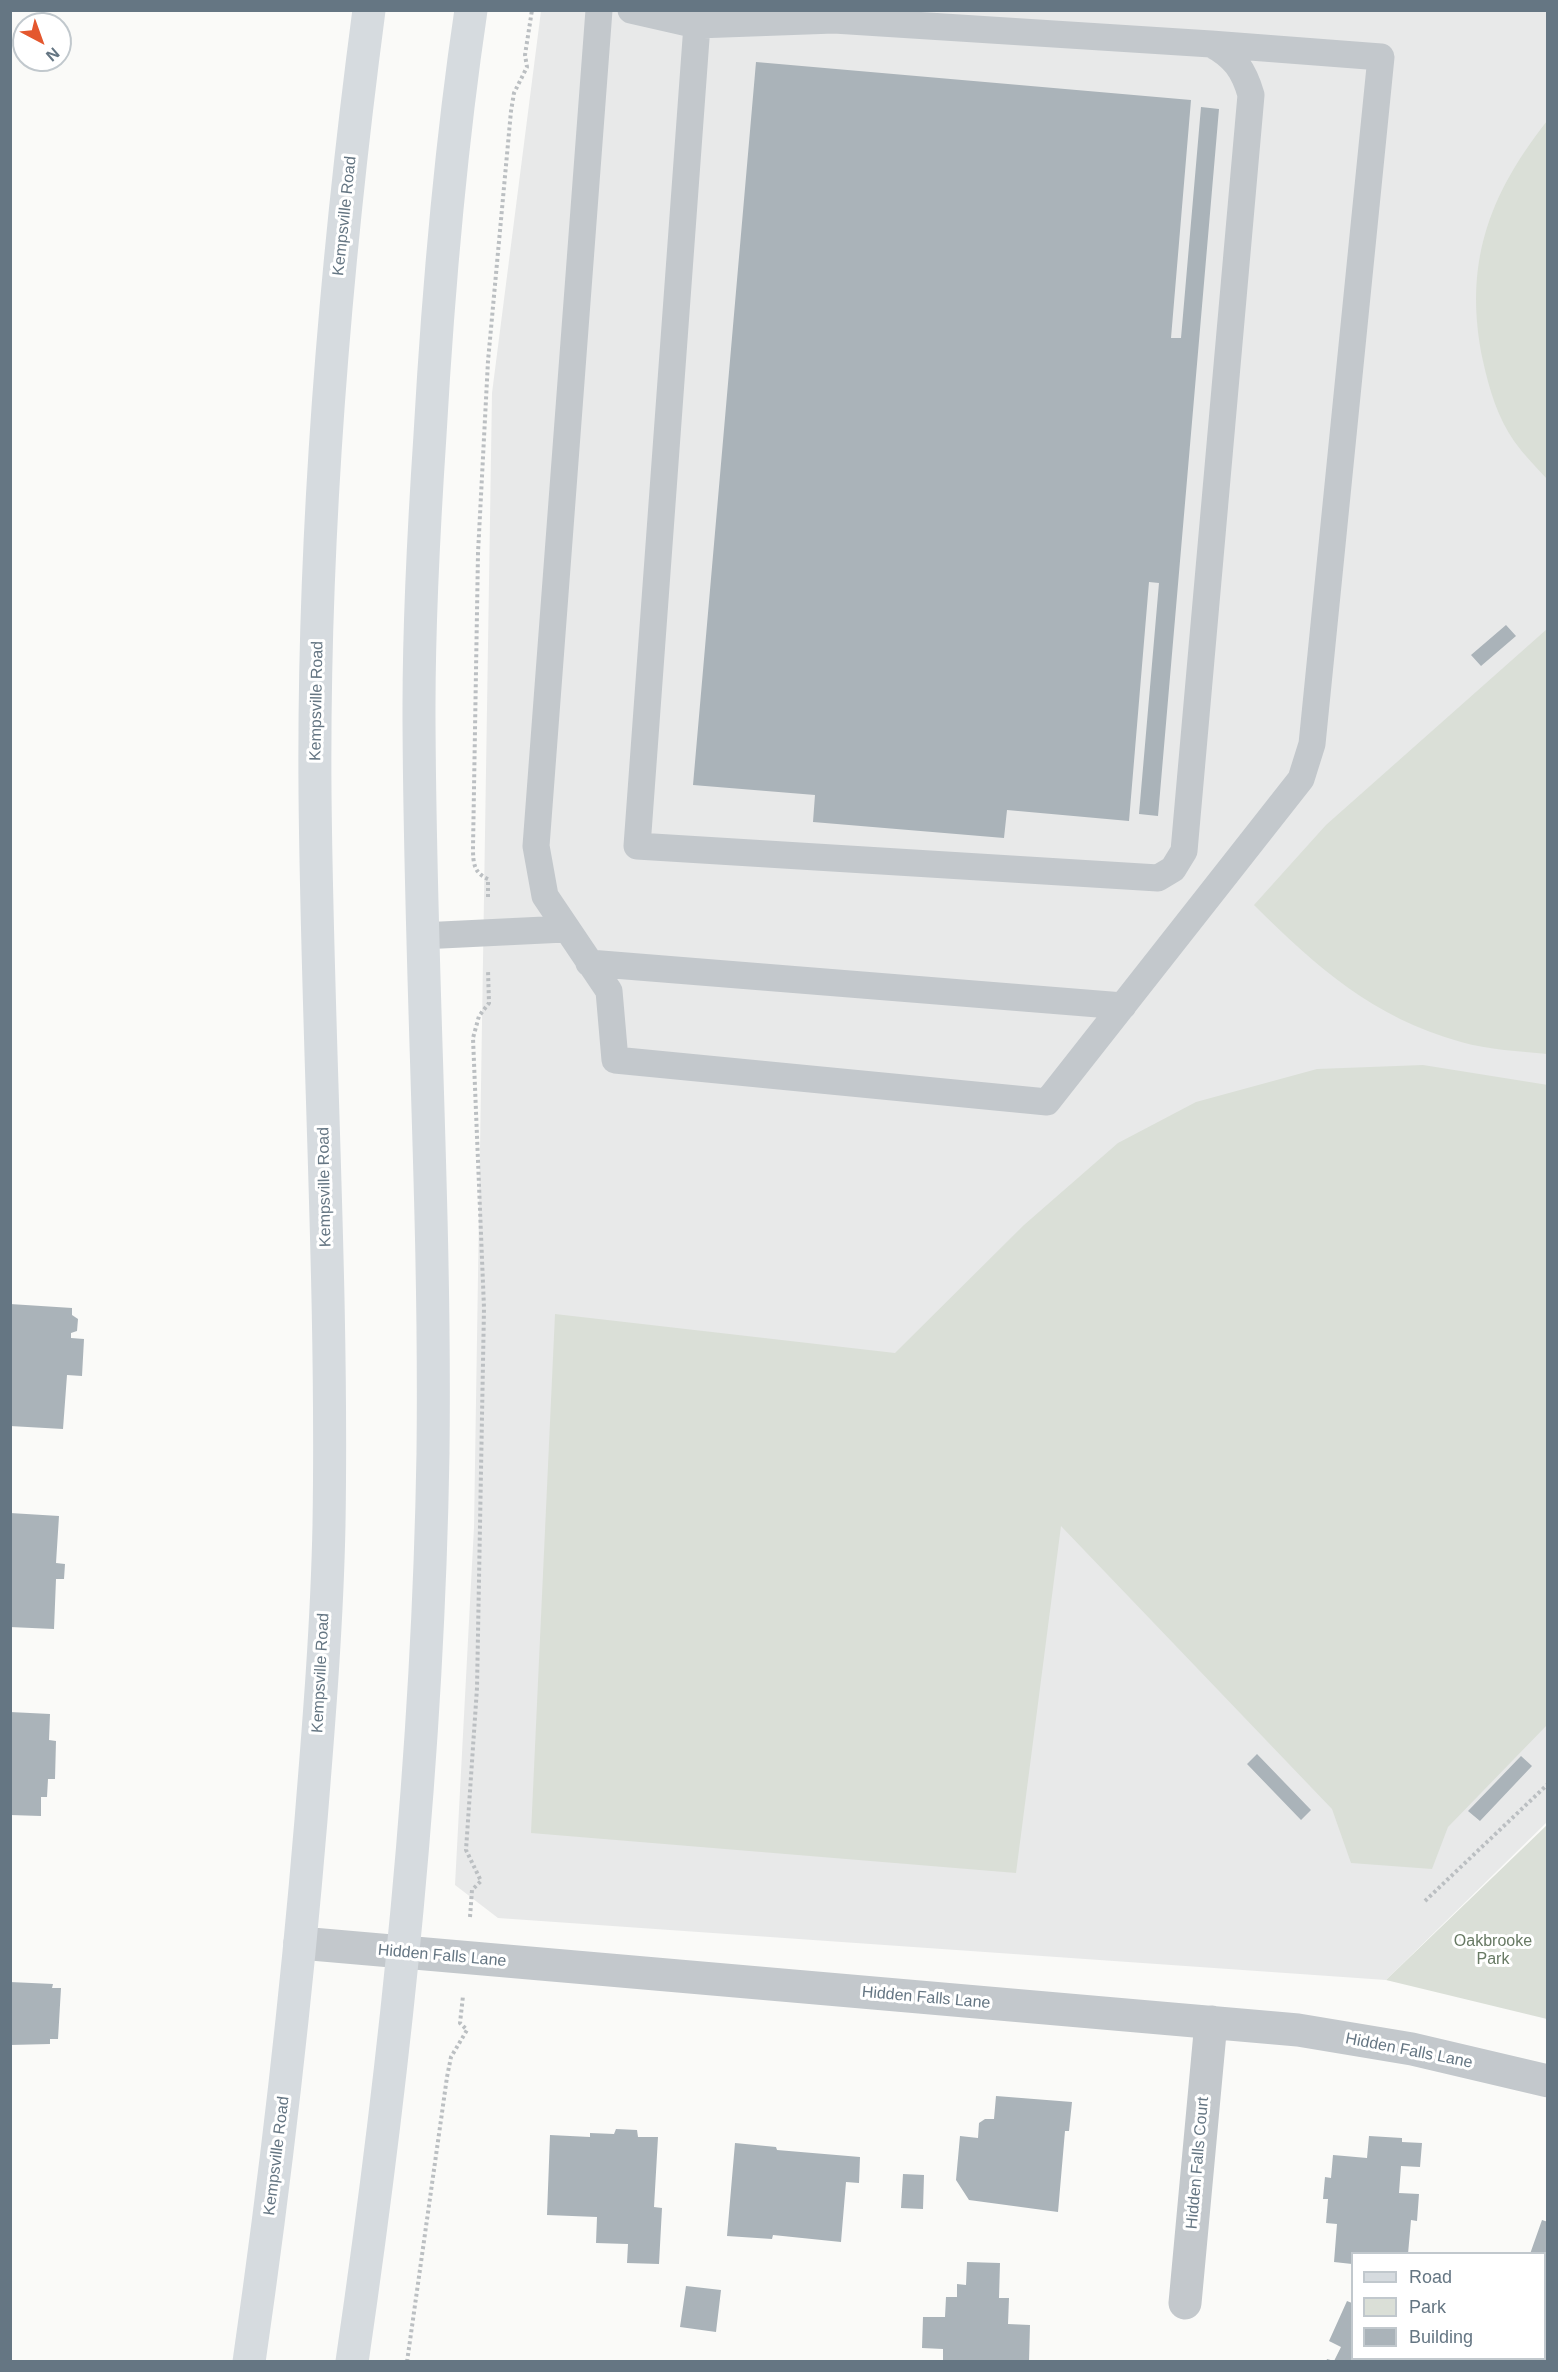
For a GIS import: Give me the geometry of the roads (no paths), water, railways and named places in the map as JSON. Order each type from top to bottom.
[{"type":"main road","name":"Kempsville Road","points":[[249,2361],[274,2189],[300,1944],[321,1695],[329,1531],[330,1368],[315,787],[321,540],[336,293],[369,10]]},
{"type":"main road","points":[[352,2361],[387,2113],[405,1953],[420,1779],[428,1625],[433,1449],[432,1279],[421,936],[419,700],[425,507],[444,242],[459,90],[471,10]]},
{"type":"street","name":"Hidden Falls Lane","points":[[300,1944],[1298,2030],[1412,2049],[1548,2081]]},
{"type":"street","name":"Hidden Falls Court","points":[[1185,2303],[1211,2022]]},
{"type":"lane","points":[[599,10],[536,846],[545,896],[565,929],[609,991],[615,1060],[1047,1102],[1300,778],[1312,744],[1381,57],[928,18],[834,15],[698,18],[632,10]]},
{"type":"lane","points":[[698,18],[638,846],[1158,878],[1173,869],[1184,851],[1251,95],[1246,79],[1229,53],[1211,44]]},
{"type":"lane","points":[[421,936],[565,929]]},
{"type":"lane","points":[[589,963],[1123,1006]]},
{"type":"park label","name":"Oakbrooke Park","points":[[1493,1951]]}]
